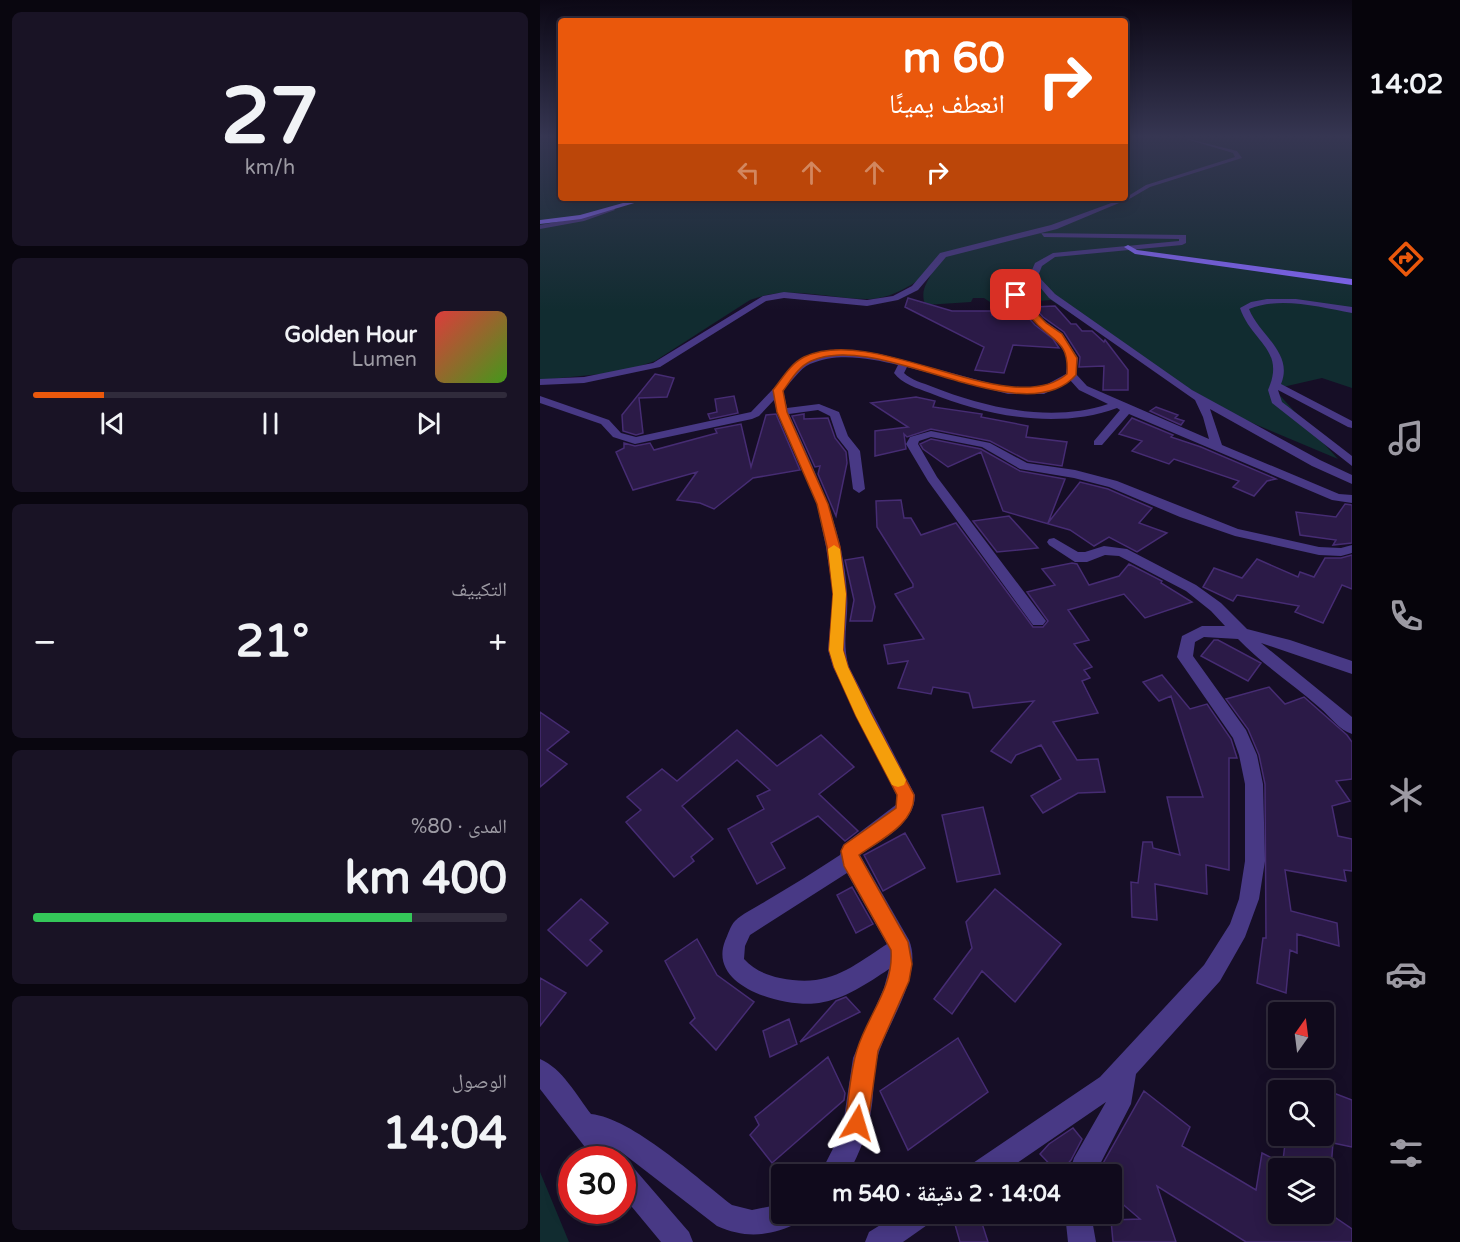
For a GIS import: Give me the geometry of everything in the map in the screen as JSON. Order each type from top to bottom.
[{"type":"street","points":[[540,227],[573,222],[638,201]]},
{"type":"street","points":[[540,382],[584,380],[656,365],[763,299],[784,295],[867,303],[895,298],[915,288],[943,255],[1054,227],[1120,201]]},
{"type":"street","points":[[540,222],[568,219],[613,209]]},
{"type":"street","points":[[1029,234],[1183,237],[1182,243],[1053,255],[1038,265],[1034,276],[1052,296],[1199,398],[1316,463],[1352,480]]},
{"type":"street","points":[[1128,247],[1135,252],[1352,282]]},
{"type":"street","points":[[540,399],[605,422],[617,435],[635,441],[748,417],[761,408],[796,367],[807,359],[825,353],[850,352],[1021,391],[1053,388],[1071,375],[1073,358],[1059,335],[1043,324],[1016,295],[1019,274],[1036,272]]},
{"type":"street","points":[[1352,310],[1325,305],[1272,301],[1252,303],[1244,308],[1251,326],[1279,360],[1281,375],[1273,390],[1277,403],[1352,462]]},
{"type":"street","points":[[903,364],[898,373],[903,378],[963,403],[1009,413],[1049,416],[1122,406]]},
{"type":"street","points":[[1071,375],[1083,388],[1217,448],[1336,497],[1352,499]]},
{"type":"street","points":[[1276,385],[1352,424]]},
{"type":"street","points":[[778,390],[782,412],[823,504],[834,547],[840,594],[836,650],[841,667],[906,795],[906,805],[902,813],[850,851],[850,860],[901,948],[902,964],[898,981],[867,1051],[857,1123],[839,1164]]},
{"type":"street","points":[[1199,398],[1213,427],[1217,448]]},
{"type":"street","points":[[1098,443],[1122,406]]},
{"type":"street","points":[[782,412],[819,407],[835,414],[843,437],[855,456],[855,471],[859,489]]},
{"type":"street","points":[[1038,621],[932,478],[915,452],[912,444],[914,439],[931,434],[972,441],[986,445],[1024,466],[1075,474],[1113,484],[1235,532],[1312,549],[1341,552],[1352,549]]},
{"type":"street","points":[[1054,542],[1075,557],[1087,557],[1104,550],[1122,552],[1191,588],[1215,607],[1261,653],[1300,682],[1352,727]]},
{"type":"street","points":[[994,1164],[1109,1086],[1212,973],[1238,930],[1254,881],[1254,784],[1248,755],[1240,735],[1185,657],[1183,647],[1186,638],[1194,632],[1217,629],[1311,653],[1352,668]]},
{"type":"street","points":[[850,860],[743,928],[735,940],[733,955],[737,967],[747,976],[782,990],[820,992],[838,986],[901,948]]},
{"type":"street","points":[[1085,1164],[1119,1104],[1125,1070]]},
{"type":"street","points":[[540,1071],[599,1146]]},
{"type":"street","points":[[583,1126],[603,1128],[622,1137],[726,1217],[752,1223],[771,1220]]},
{"type":"street","points":[[636,1191],[679,1242]]},
{"type":"street","points":[[879,1242],[906,1224]]},
{"type":"street","points":[[1079,1224],[1082,1242]]},
{"type":"green space","points":[[540,195],[558,195],[558,201],[1128,201],[1128,195],[1352,195],[1352,388],[1322,378],[1274,389],[1338,459],[1245,420],[1163,374],[1051,300],[993,304],[984,298],[973,298],[971,302],[925,305],[924,291],[933,270],[904,289],[879,298],[855,299],[795,293],[765,295],[750,300],[655,361],[622,372],[540,380]]},
{"type":"green space","points":[[540,1172],[558,1215],[558,1224],[562,1224],[569,1242],[540,1242]]},
{"type":"building","points":[[908,298],[952,311],[991,311],[992,315],[1025,314],[1053,339],[1059,348],[1013,345],[1004,373],[975,370],[984,347],[905,307]]},
{"type":"building","points":[[1055,306],[1071,324],[1076,324],[1082,331],[1092,331],[1104,342],[1105,340],[1128,370],[1128,390],[1103,390],[1104,366],[1079,367],[1080,357],[1064,332],[1043,317],[1034,307]]},
{"type":"building","points":[[655,374],[674,378],[667,397],[639,398],[643,433],[636,435],[623,431],[622,415]]},
{"type":"building","points":[[734,396],[738,413],[710,419],[708,414],[717,412],[715,399]]},
{"type":"building","points":[[916,397],[935,401],[933,407],[982,414],[981,417],[1028,426],[1026,437],[1067,442],[1062,466],[1028,461],[990,441],[931,429],[907,437],[904,434],[906,449],[875,456],[875,431],[908,427],[871,403]]},
{"type":"building","points":[[1156,407],[1178,415],[1175,418],[1184,421],[1181,425],[1150,411]]},
{"type":"building","points":[[776,414],[800,470],[753,478],[714,509],[700,503],[677,500],[697,472],[633,490],[616,452],[624,448],[624,443],[635,446],[650,443],[654,450],[717,433],[715,429],[741,424],[751,467],[766,415]]},
{"type":"building","points":[[804,414],[804,419],[828,418],[835,438],[846,452],[847,463],[836,516],[818,474],[820,466],[815,467],[792,416]]},
{"type":"building","points":[[1132,418],[1173,435],[1171,437],[1201,447],[1276,479],[1267,481],[1254,496],[1233,487],[1239,481],[1174,459],[1169,464],[1132,451],[1142,441],[1119,434]]},
{"type":"building","points":[[931,439],[981,449],[1020,471],[1065,479],[1048,523],[1080,482],[1108,489],[1152,508],[1139,523],[1167,533],[1137,552],[1109,537],[1094,546],[1070,530],[1003,511],[981,452],[948,467],[923,449],[920,444]]},
{"type":"building","points":[[901,500],[904,518],[911,518],[921,535],[956,523],[1033,627],[1043,627],[1048,621],[1027,592],[1055,585],[1042,569],[1072,563],[1077,564],[1089,585],[1119,576],[1129,564],[1162,581],[1161,583],[1192,602],[1145,618],[1124,594],[1068,610],[1089,640],[1074,644],[1092,667],[1084,670],[1090,678],[1082,681],[1098,713],[1053,722],[1077,760],[1098,759],[1105,792],[1078,793],[1043,813],[1031,796],[1061,779],[1041,745],[1016,755],[1011,763],[991,751],[1034,701],[973,708],[969,693],[933,687],[931,694],[898,688],[908,661],[888,664],[884,645],[924,639],[895,594],[913,587],[913,584],[877,527],[876,501]]},
{"type":"building","points":[[1345,504],[1352,505],[1352,543],[1333,545],[1336,540],[1300,535],[1296,512],[1336,517]]},
{"type":"building","points":[[1009,516],[1038,548],[997,552],[973,521]]},
{"type":"building","points":[[1352,555],[1352,589],[1342,585],[1323,623],[1295,612],[1299,606],[1237,595],[1233,601],[1203,587],[1214,568],[1242,578],[1257,559],[1298,577],[1300,572],[1314,577],[1325,558]]},
{"type":"building","points":[[863,557],[875,607],[872,621],[850,621],[854,600],[845,560]]},
{"type":"building","points":[[1214,640],[1261,663],[1248,681],[1201,656]]},
{"type":"building","points":[[1162,675],[1190,709],[1207,704],[1231,739],[1237,758],[1229,758],[1229,870],[1206,865],[1207,894],[1155,884],[1157,920],[1132,917],[1131,882],[1138,883],[1143,842],[1152,842],[1153,848],[1180,855],[1167,797],[1203,797],[1171,696],[1159,701],[1143,682]]},
{"type":"building","points":[[1269,687],[1285,704],[1304,697],[1352,742],[1352,779],[1336,781],[1350,801],[1332,806],[1338,836],[1352,839],[1352,871],[1344,870],[1346,881],[1285,870],[1291,911],[1337,923],[1339,946],[1297,934],[1297,953],[1290,950],[1286,993],[1257,983],[1263,938],[1266,938],[1265,784],[1259,755],[1248,729],[1226,699]]},
{"type":"building","points":[[540,712],[569,732],[547,750],[567,764],[540,787]]},
{"type":"building","points":[[737,730],[777,766],[821,735],[854,767],[819,794],[858,831],[845,841],[818,816],[771,843],[785,868],[757,884],[728,829],[764,809],[757,796],[770,790],[737,760],[682,806],[713,839],[691,857],[694,861],[674,877],[626,822],[641,810],[627,797],[662,769],[677,781]]},
{"type":"building","points":[[983,807],[1000,874],[957,882],[942,815]]},
{"type":"building","points":[[905,833],[925,868],[883,891],[864,855]]},
{"type":"building","points":[[852,887],[873,924],[856,933],[837,895]]},
{"type":"building","points":[[995,889],[1061,944],[1015,1002],[982,971],[952,1014],[934,999],[972,948],[966,922]]},
{"type":"building","points":[[581,899],[608,923],[590,940],[602,951],[587,966],[548,930]]},
{"type":"building","points":[[697,939],[717,975],[754,1002],[716,1050],[690,1023],[695,1018],[665,961]]},
{"type":"building","points":[[540,978],[566,993],[540,1026]]},
{"type":"building","points":[[846,997],[860,1012],[800,1042],[836,1001]]},
{"type":"building","points":[[789,1019],[797,1044],[770,1057],[763,1031]]},
{"type":"building","points":[[958,1038],[988,1092],[908,1150],[880,1091]]},
{"type":"building","points":[[828,1057],[845,1093],[844,1100],[772,1163],[750,1135],[759,1125],[755,1117]]},
{"type":"building","points":[[1144,1091],[1190,1127],[1182,1146],[1256,1190],[1262,1153],[1272,1158],[1268,1158],[1268,1224],[1334,1224],[1334,1217],[1352,1229],[1352,1242],[1246,1242],[1157,1186],[1176,1242],[1113,1242],[1111,1224],[1122,1224],[1122,1220],[1140,1219],[1122,1204],[1122,1164],[1103,1164]]},
{"type":"building","points":[[1334,1093],[1352,1100],[1352,1147],[1334,1143]]},
{"type":"building","points":[[1073,1128],[1082,1139],[1068,1164],[1050,1164],[1040,1154],[1049,1144]]},
{"type":"building","points":[[1285,1146],[1333,1146],[1332,1158],[1283,1158]]},
{"type":"building","points":[[955,1224],[982,1224],[988,1242],[960,1242]]},
{"type":"slow traffic","points":[[834,549],[840,594],[836,650],[841,667],[864,716],[898,780]]},
{"type":"route","points":[[857,1123],[863,1066],[867,1051],[898,981],[902,964],[901,948],[850,860],[850,851],[902,813],[906,805],[906,795],[841,667],[836,650],[840,594],[834,547],[823,504],[782,412],[778,390],[796,367],[807,359],[825,353],[841,352],[870,355],[990,386],[1034,392],[1053,388],[1066,381],[1071,375],[1074,368],[1073,358],[1066,350],[1059,335],[1043,324],[1016,295]]}]
